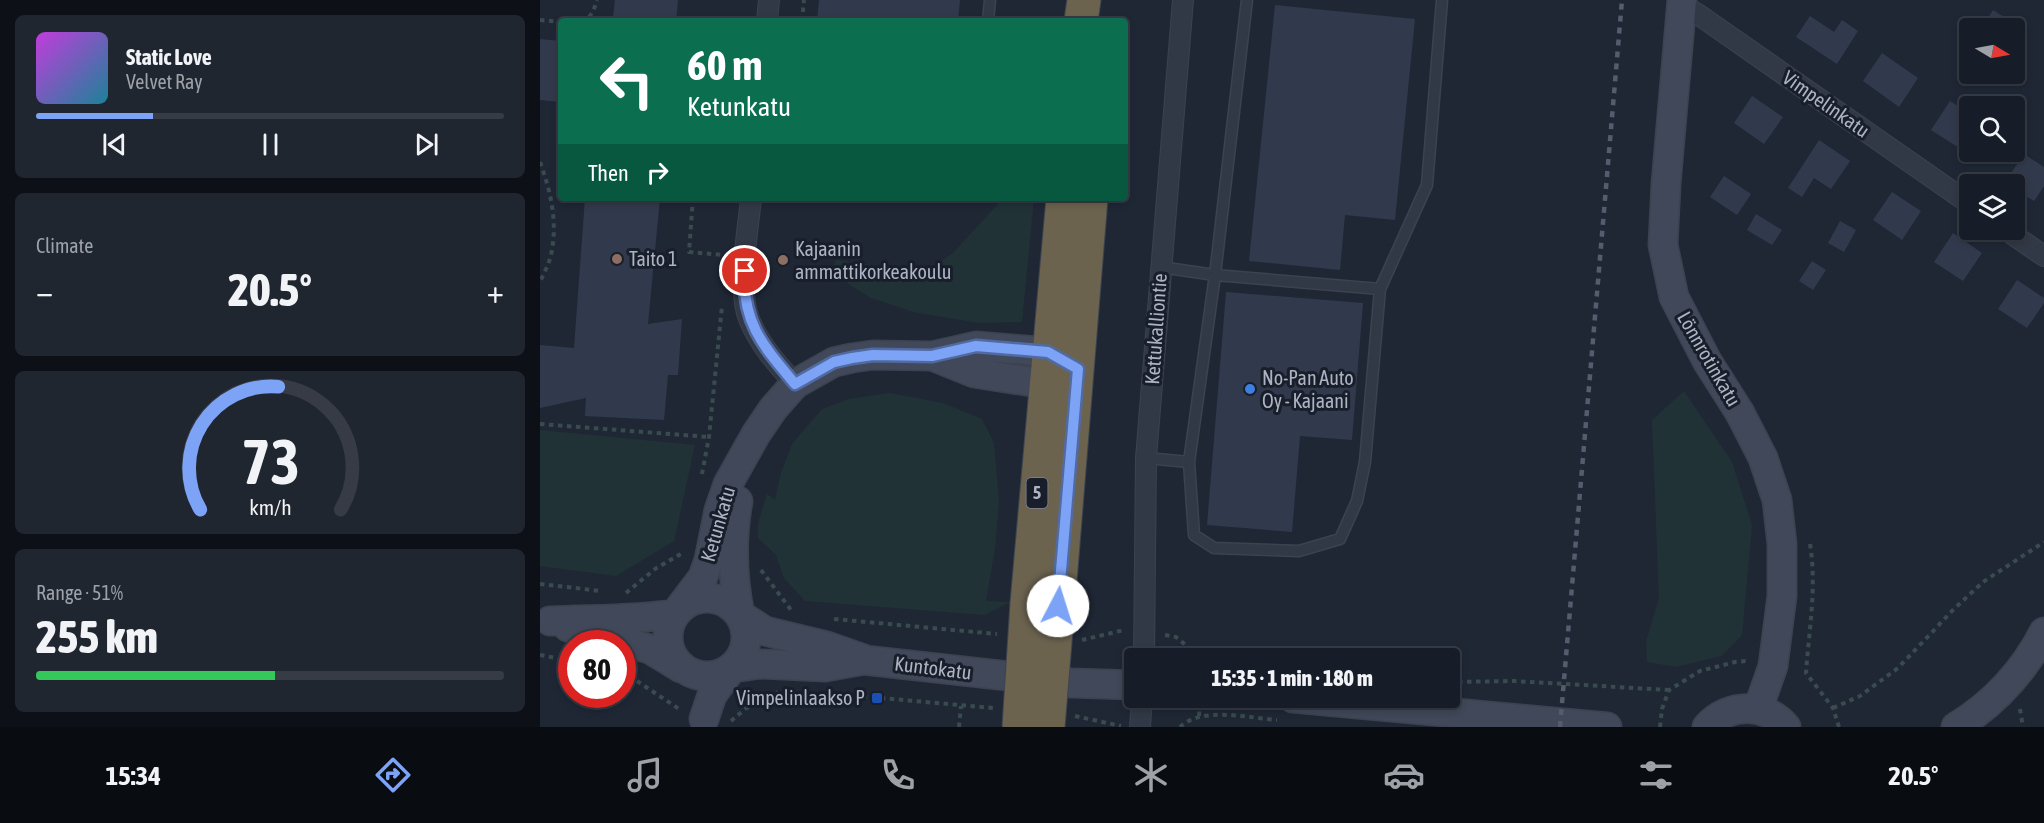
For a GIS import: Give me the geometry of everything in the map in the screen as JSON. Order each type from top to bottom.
[{"type":"highway","points":[[1081,18],[1084,0]]},
{"type":"highway","points":[[1099,0],[1100,18]]},
{"type":"highway","name":"5","points":[[1058,721],[1043,604],[1046,384],[1063,201]]},
{"type":"highway","name":"5","points":[[1009,718],[1043,604],[1078,369],[1091,201]]},
{"type":"street","points":[[767,18],[769,0]]},
{"type":"street","name":"Kettukalliontie","points":[[1145,648],[1146,458],[1183,0]]},
{"type":"street","name":"Vimpelinkatu","points":[[1682,2],[1959,196]]},
{"type":"street","name":"Lönnrotinkatu","points":[[1682,2],[1663,245],[1674,297],[1707,361],[1740,413],[1763,458],[1777,500],[1782,544],[1782,596],[1773,666],[1758,709]]},
{"type":"street","points":[[751,201],[744,285],[748,318],[765,349],[795,384]]},
{"type":"street","points":[[2021,240],[2044,256]]},
{"type":"street","name":"Ketunkatu","points":[[675,614],[703,577],[709,560],[719,510],[728,484],[773,409],[795,384],[834,362],[852,358],[873,355],[932,356],[976,346],[1048,352],[1078,369]]},
{"type":"street","name":"Ketunkatu","points":[[932,356],[974,373],[1046,384]]},
{"type":"street","points":[[1046,384],[1078,369]]},
{"type":"street","name":"Ketunkatu","points":[[740,615],[734,584],[732,552],[741,463]]},
{"type":"street","points":[[703,723],[699,690],[673,657],[667,635],[675,614],[695,599],[707,597],[720,600],[765,631],[827,646],[864,660]]},
{"type":"street","points":[[545,620],[651,618],[675,614]]},
{"type":"street","points":[[703,723],[712,695],[745,649],[745,626],[740,615]]},
{"type":"street","points":[[545,620],[650,649],[688,672],[699,676],[722,674],[732,668]]},
{"type":"street","points":[[1956,727],[1994,698],[2012,680],[2032,656],[2044,632]]},
{"type":"street","name":"Kuntokatu","points":[[732,668],[760,664],[825,667],[864,660],[1071,683],[1124,685]]},
{"type":"street","points":[[1140,727],[1141,708]]},
{"type":"street","points":[[1707,727],[1713,720],[1727,712],[1742,708],[1758,709],[1772,715],[1786,727]]},
{"type":"street","points":[[1286,709],[1607,727]]},
{"type":"lane","points":[[987,18],[990,0]]},
{"type":"lane","points":[[1247,0],[1215,275],[1189,462],[1194,535],[1214,548],[1299,551],[1340,539],[1357,501],[1365,462],[1380,289],[1427,184],[1442,0]]},
{"type":"lane","points":[[1160,267],[1215,275],[1380,289]]},
{"type":"lane","points":[[1146,458],[1189,462]]},
{"type":"path","points":[[588,18],[597,0]]},
{"type":"path","points":[[802,18],[804,0]]},
{"type":"path","points":[[540,20],[558,22]]},
{"type":"path","points":[[540,162],[549,186],[554,218],[551,256],[540,282]]},
{"type":"path","points":[[693,201],[688,252],[746,257]]},
{"type":"path","points":[[700,483],[709,438],[723,295]]},
{"type":"path","points":[[540,424],[709,438]]},
{"type":"path","points":[[1806,674],[1813,593],[1813,565],[1809,534]]},
{"type":"path","points":[[1833,708],[1860,696],[1898,668],[1983,582],[2044,542]]},
{"type":"path","points":[[1078,641],[1123,630],[1176,637],[1189,648]]},
{"type":"path","points":[[540,655],[558,658]]},
{"type":"path","points":[[1460,682],[1514,681],[1669,690],[1700,671],[1748,661],[1806,674],[1833,708],[1839,727]]},
{"type":"path","points":[[636,681],[688,717],[703,723],[729,722],[745,709],[784,688]]},
{"type":"path","points":[[1660,727],[1662,709],[1669,690]]},
{"type":"path","points":[[831,693],[961,706],[1009,718]]},
{"type":"path","points":[[2020,705],[2023,727]]},
{"type":"path","points":[[959,727],[961,706]]},
{"type":"path","points":[[1199,708],[1199,716]]},
{"type":"path","points":[[1180,727],[1199,716],[1286,709]]},
{"type":"path","points":[[1058,721],[1127,727]]},
{"type":"shaded area","points":[[1000,201],[1034,201],[1022,322],[979,323],[913,312],[869,297],[841,279],[833,269],[836,260],[913,271],[933,267],[953,253]]},
{"type":"shaded area","points":[[1684,391],[1732,462],[1752,525],[1742,635],[1721,656],[1676,667],[1647,662],[1646,642],[1659,598],[1652,420]]},
{"type":"shaded area","points":[[890,393],[943,403],[982,419],[994,443],[999,502],[995,548],[986,601],[1010,602],[985,615],[805,601],[784,578],[776,555],[758,538],[758,523],[767,494],[775,500],[781,473],[792,444],[822,409],[849,399]]},
{"type":"shaded area","points":[[540,430],[695,445],[674,541],[616,576],[540,566]]},
{"type":"building","points":[[615,0],[678,0],[676,18],[613,17]]},
{"type":"building","points":[[819,0],[960,0],[958,18],[817,18]]},
{"type":"building","points":[[1275,5],[1415,19],[1395,220],[1345,215],[1340,270],[1249,261]]},
{"type":"building","points":[[1993,10],[2005,18],[1988,18]]},
{"type":"building","points":[[1810,16],[1834,32],[1842,20],[1858,31],[1837,64],[1796,37]]},
{"type":"building","points":[[540,39],[558,41],[558,102],[540,100]]},
{"type":"building","points":[[1882,53],[1918,78],[1899,107],[1863,81]]},
{"type":"building","points":[[1752,96],[1783,117],[1764,144],[1734,123]]},
{"type":"building","points":[[1950,101],[1959,107],[1959,148],[1931,130]]},
{"type":"building","points":[[1819,140],[1850,161],[1831,189],[1814,178],[1802,197],[1788,188]]},
{"type":"building","points":[[2025,155],[2044,167],[2044,186],[2034,201],[2025,196],[2025,174],[2010,174],[2019,162],[2025,162]]},
{"type":"building","points":[[1724,176],[1751,194],[1737,215],[1710,197]]},
{"type":"building","points":[[1892,192],[1921,211],[1902,240],[1873,220]]},
{"type":"building","name":"Taito 1","points":[[585,201],[660,201],[648,324],[682,319],[678,375],[668,375],[664,420],[585,416],[586,398],[540,408],[540,345],[574,348]]},
{"type":"building","points":[[1756,214],[1782,230],[1772,245],[1747,230]]},
{"type":"building","points":[[1840,221],[1856,230],[1844,252],[1828,243]]},
{"type":"building","points":[[1953,233],[1959,237],[1959,240],[1963,240],[1982,253],[1963,281],[1934,262]]},
{"type":"building","points":[[1812,261],[1826,270],[1813,290],[1799,281]]},
{"type":"building","points":[[2017,280],[2044,298],[2044,303],[2027,328],[1998,309]]},
{"type":"building","points":[[1226,292],[1363,303],[1352,440],[1300,436],[1292,532],[1207,525]]},
{"type":"railway","points":[[1560,727],[1622,0]]},
{"type":"place","name":"Taito 1","points":[[617,259]]},
{"type":"place","name":"Kajaanin ammattikorkeakoulu","points":[[783,260]]},
{"type":"place","name":"No-Pan Auto Oy - Kajaani","points":[[1250,389]]},
{"type":"place","name":"Vimpelinlaakso P","points":[[877,698]]},
{"type":"route","points":[[745,271],[744,285],[748,318],[765,349],[795,384],[834,362],[852,358],[873,355],[932,356],[976,346],[1048,352],[1078,369],[1058,606]]}]
